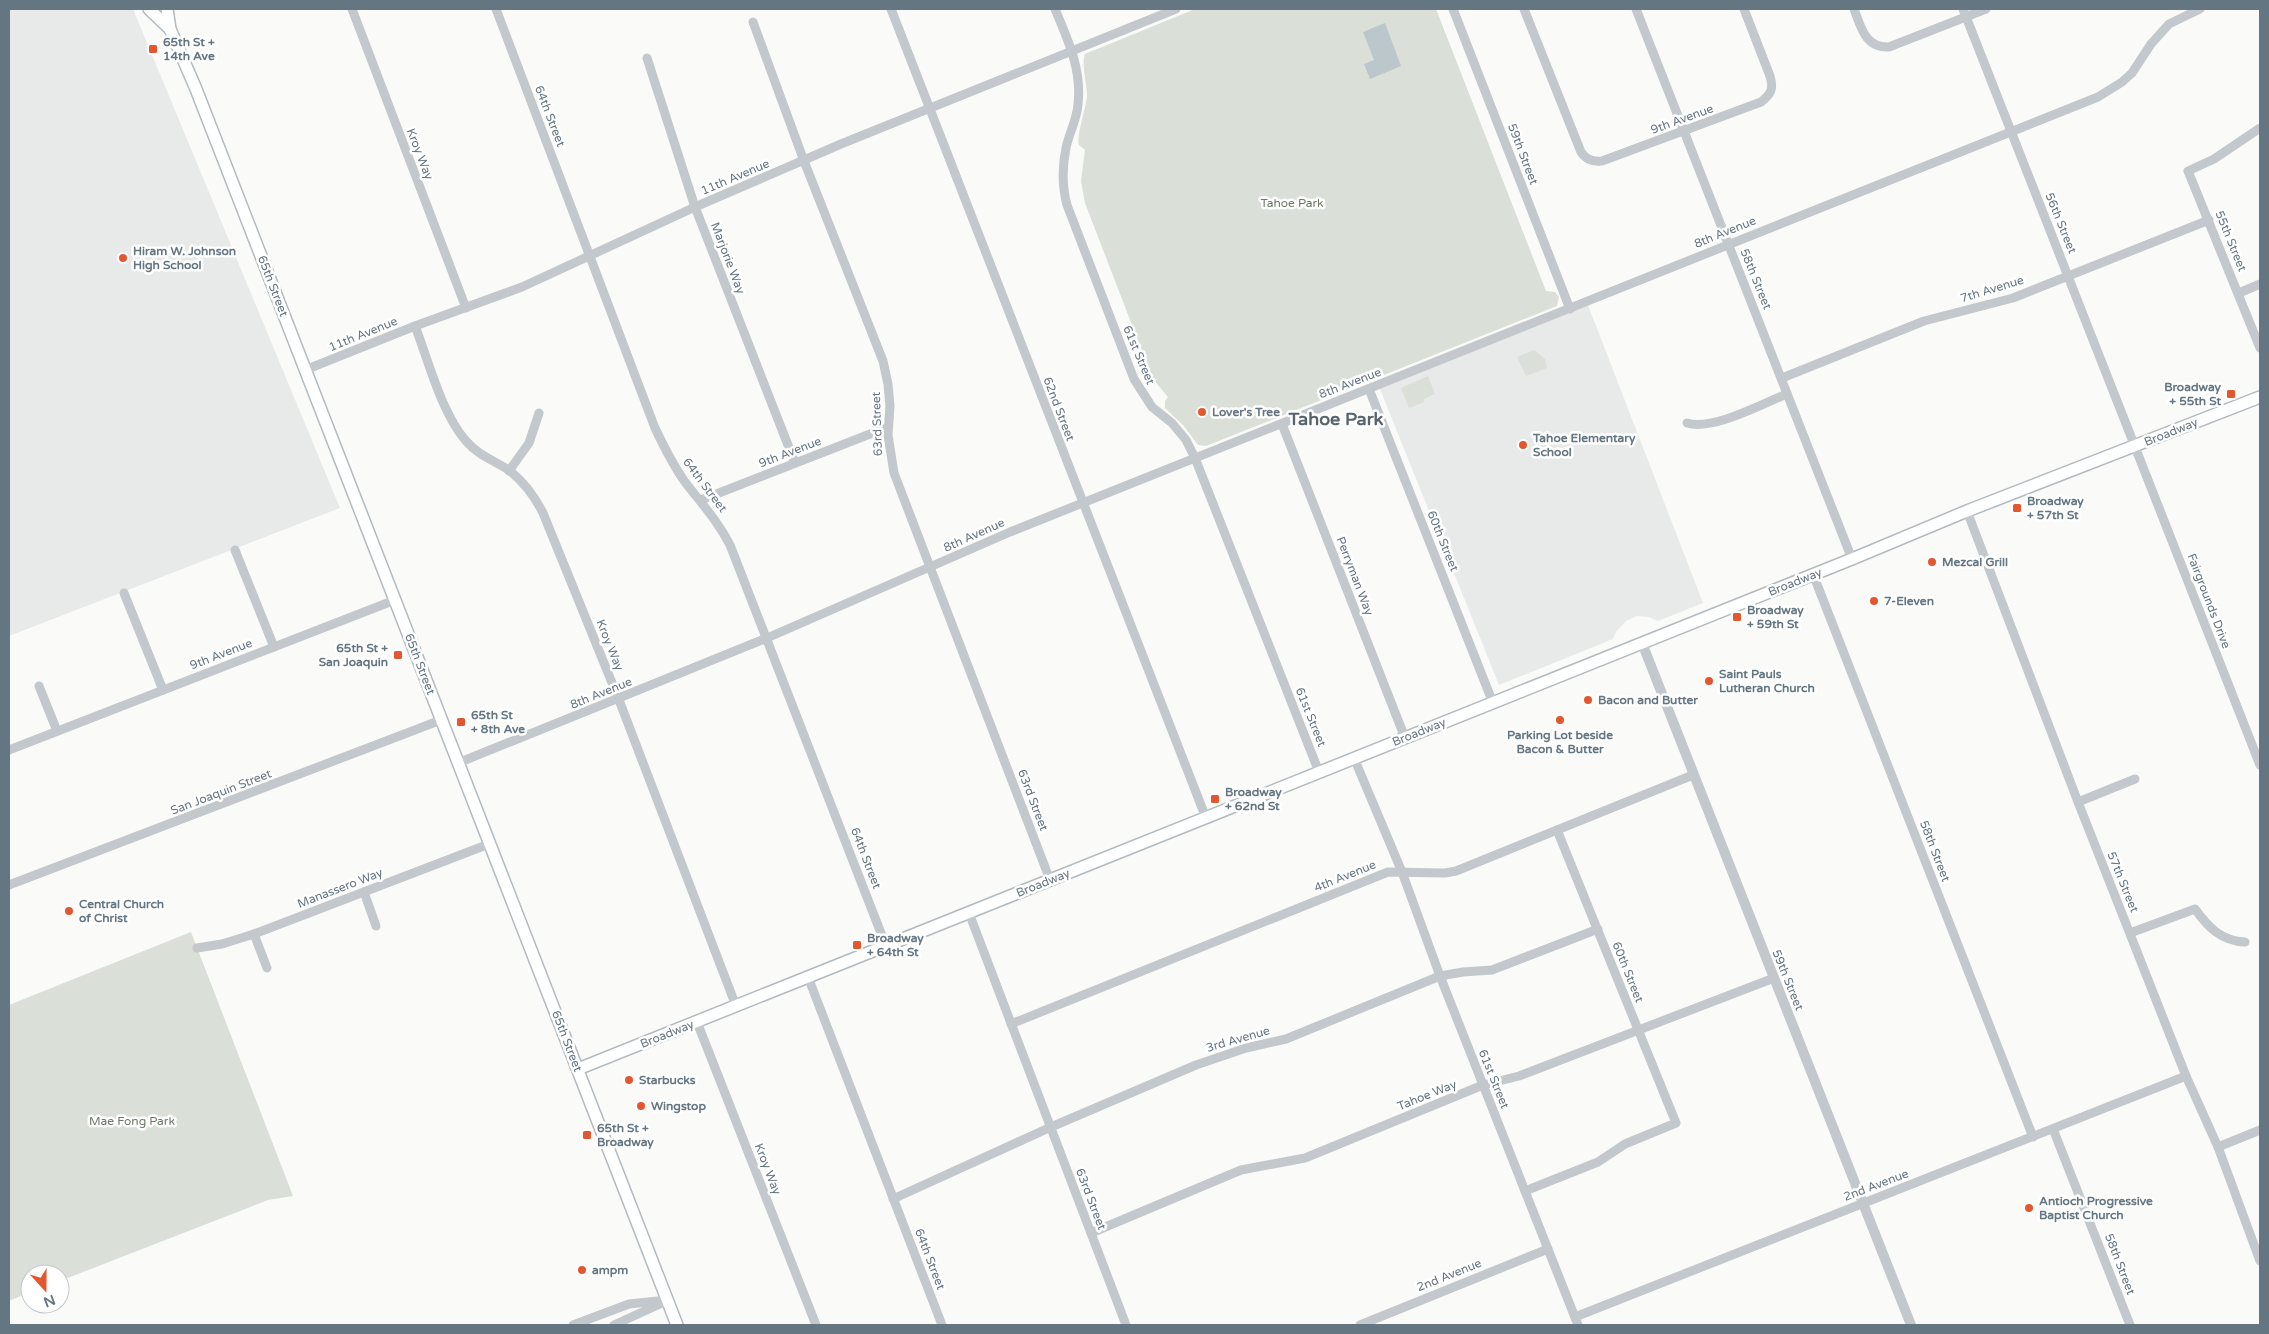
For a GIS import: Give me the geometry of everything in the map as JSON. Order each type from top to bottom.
[{"type":"main road","name":"65th Street","points":[[149,9],[170,29]]},
{"type":"main road","name":"65th Street","points":[[167,9],[170,29],[190,74],[677,1325]]},
{"type":"main road","name":"Broadway","points":[[578,1069],[1852,559],[1967,511],[2260,397]]},
{"type":"main road","name":"65th Street","points":[[667,1300],[672,1325]]},
{"type":"street","name":"Kroy Way","points":[[352,9],[466,308]]},
{"type":"street","name":"64th Street","points":[[496,9],[589,256],[662,442],[685,482],[722,528],[730,544],[886,946]]},
{"type":"street","name":"62nd Street","points":[[890,9],[1206,818]]},
{"type":"street","name":"61st Street","points":[[1055,9],[1072,50],[1077,70],[1079,97],[1074,126],[1066,147],[1064,161],[1063,182],[1067,205],[1134,379],[1152,407],[1172,423],[1186,440],[1195,458],[1319,772]]},
{"type":"street","name":"11th Avenue","points":[[305,370],[522,287],[695,207],[804,160],[928,108],[1176,9]]},
{"type":"street","name":"59th Street","points":[[1453,9],[1570,309]]},
{"type":"street","name":"9th Avenue","points":[[1524,9],[1584,156],[1595,162],[1684,132],[1761,102],[1770,95],[1772,90],[1770,76],[1744,9]]},
{"type":"street","name":"58th Street","points":[[1636,9],[1852,559]]},
{"type":"street","points":[[1854,9],[1868,40],[1880,48],[1889,48],[1964,13],[1986,9]]},
{"type":"street","name":"8th Avenue","points":[[458,764],[619,700],[1082,503],[2108,92],[2132,73],[2151,44],[2164,29],[2182,16],[2200,9]]},
{"type":"street","name":"56th Street","points":[[1964,13],[2135,446]]},
{"type":"street","name":"63rd Street","points":[[753,22],[804,160],[883,361],[890,406],[888,427],[889,455],[894,473],[1050,880]]},
{"type":"street","name":"Marjorie Way","points":[[647,58],[695,207],[795,463]]},
{"type":"street","name":"55th Street","points":[[2260,128],[2214,158],[2188,171],[2260,348]]},
{"type":"street","name":"7th Avenue","points":[[1782,378],[1924,321],[2013,298],[2209,220]]},
{"type":"street","points":[[2239,293],[2260,284]]},
{"type":"street","name":"Kroy Way","points":[[416,326],[447,411],[459,432],[480,454],[509,471],[528,489],[538,503],[619,700],[736,1006]]},
{"type":"street","name":"60th Street","points":[[1369,389],[1493,703]]},
{"type":"street","points":[[1687,423],[1693,425],[1714,423],[1787,394]]},
{"type":"street","points":[[509,471],[529,443],[539,413]]},
{"type":"street","name":"Perryman Way","points":[[1282,424],[1405,738]]},
{"type":"street","name":"9th Avenue","points":[[701,500],[888,427]]},
{"type":"street","name":"Fairgrounds Drive","points":[[2135,446],[2260,765]]},
{"type":"street","name":"57th Street","points":[[1967,511],[2078,802],[2186,1076],[2218,1147],[2260,1260]]},
{"type":"street","points":[[235,550],[274,647]]},
{"type":"street","name":"58th Street","points":[[1813,574],[2033,1137]]},
{"type":"street","points":[[124,593],[163,690]]},
{"type":"street","name":"9th Avenue","points":[[9,750],[395,600]]},
{"type":"street","name":"59th Street","points":[[1642,643],[1911,1325]]},
{"type":"street","points":[[39,686],[57,731]]},
{"type":"street","name":"San Joaquin Street","points":[[9,885],[442,720]]},
{"type":"street","name":"61st Street","points":[[1354,758],[1402,872],[1440,976],[1576,1321]]},
{"type":"street","name":"4th Avenue","points":[[1011,1024],[1388,872],[1445,873],[1456,871],[1693,775]]},
{"type":"street","points":[[2078,802],[2135,779]]},
{"type":"street","name":"60th Street","points":[[1525,1191],[1598,1162],[1625,1144],[1676,1123],[1557,830]]},
{"type":"street","name":"Manassero Way","points":[[197,948],[222,944],[254,934],[489,844]]},
{"type":"street","points":[[364,892],[376,926]]},
{"type":"street","points":[[2130,933],[2195,909],[2216,933],[2236,941],[2245,942]]},
{"type":"street","name":"63rd Street","points":[[969,913],[1126,1325]]},
{"type":"street","name":"3rd Avenue","points":[[893,1199],[1051,1127],[1196,1065],[1246,1048],[1286,1039],[1440,976],[1492,970],[1598,930]]},
{"type":"street","points":[[254,934],[267,968]]},
{"type":"street","name":"64th Street","points":[[808,977],[942,1325]]},
{"type":"street","name":"Tahoe Way","points":[[1091,1233],[1241,1170],[1304,1158],[1483,1086],[1519,1076],[1774,978]]},
{"type":"street","name":"Kroy Way","points":[[697,1022],[816,1325]]},
{"type":"street","name":"2nd Avenue","points":[[1576,1321],[1863,1204],[2186,1076]]},
{"type":"street","name":"58th Street","points":[[2053,1129],[2130,1325]]},
{"type":"street","points":[[2218,1147],[2260,1130]]},
{"type":"street","name":"2nd Avenue","points":[[1360,1325],[1548,1249]]},
{"type":"street","points":[[573,1325],[628,1304],[667,1300]]},
{"type":"street","points":[[614,1325],[667,1300]]},
{"type":"shaded area","name":"Hiram W. Johnson High School","points":[[9,9],[133,9],[340,508],[9,636]]},
{"type":"shaded area","points":[[1385,23],[1401,66],[1370,79],[1364,64],[1374,60],[1363,32]]},
{"type":"shaded area","name":"Tahoe Elementary School","points":[[1588,305],[1703,603],[1658,621],[1649,617],[1637,616],[1626,621],[1616,632],[1613,639],[1499,685],[1380,389]]},
{"type":"green space","name":"Tahoe Park","points":[[1195,9],[1436,9],[1546,291],[1555,292],[1559,297],[1557,306],[1206,446],[1198,445],[1183,425],[1165,408],[1165,401],[1168,397],[1153,379],[1149,369],[1085,203],[1081,181],[1085,150],[1079,145],[1078,141],[1087,96],[1084,68],[1085,54]]},
{"type":"green space","points":[[1534,350],[1545,359],[1547,368],[1526,376],[1517,357]]},
{"type":"green space","points":[[1428,376],[1435,394],[1424,399],[1424,402],[1409,408],[1401,388]]},
{"type":"green space","name":"Mae Fong Park","points":[[191,932],[293,1196],[268,1200],[70,1277],[70,1264],[20,1264],[20,1296],[9,1301],[9,1005]]},
{"type":"place","name":"65th St + 14th Ave","points":[[153,49]]},
{"type":"place","name":"Hiram W. Johnson High School","points":[[123,258]]},
{"type":"place","name":"Broadway + 55th St","points":[[2231,394]]},
{"type":"place","name":"Lover's Tree","points":[[1202,412]]},
{"type":"place","name":"Tahoe Elementary School","points":[[1523,445]]},
{"type":"place","name":"Broadway + 57th St","points":[[2017,508]]},
{"type":"place","name":"Mezcal Grill","points":[[1932,562]]},
{"type":"place","name":"7-Eleven","points":[[1874,601]]},
{"type":"place","name":"Broadway + 59th St","points":[[1737,617]]},
{"type":"place","name":"65th St + San Joaquin","points":[[398,655]]},
{"type":"place","name":"Saint Pauls Lutheran Church","points":[[1709,681]]},
{"type":"place","name":"Bacon and Butter","points":[[1588,700]]},
{"type":"place","name":"Parking Lot beside Bacon & Butter","points":[[1560,720]]},
{"type":"place","name":"65th St + 8th Ave","points":[[461,722]]},
{"type":"place","name":"Broadway + 62nd St","points":[[1215,799]]},
{"type":"place","name":"Central Church of Christ","points":[[69,911]]},
{"type":"place","name":"Broadway + 64th St","points":[[857,945]]},
{"type":"place","name":"Starbucks","points":[[629,1080]]},
{"type":"place","name":"Wingstop","points":[[641,1106]]},
{"type":"place","name":"65th St + Broadway","points":[[587,1135]]},
{"type":"place","name":"Antioch Progressive Baptist Church","points":[[2029,1208]]},
{"type":"place","name":"ampm","points":[[582,1270]]},
{"type":"district","name":"Tahoe Park","points":[[1336,419]]}]
